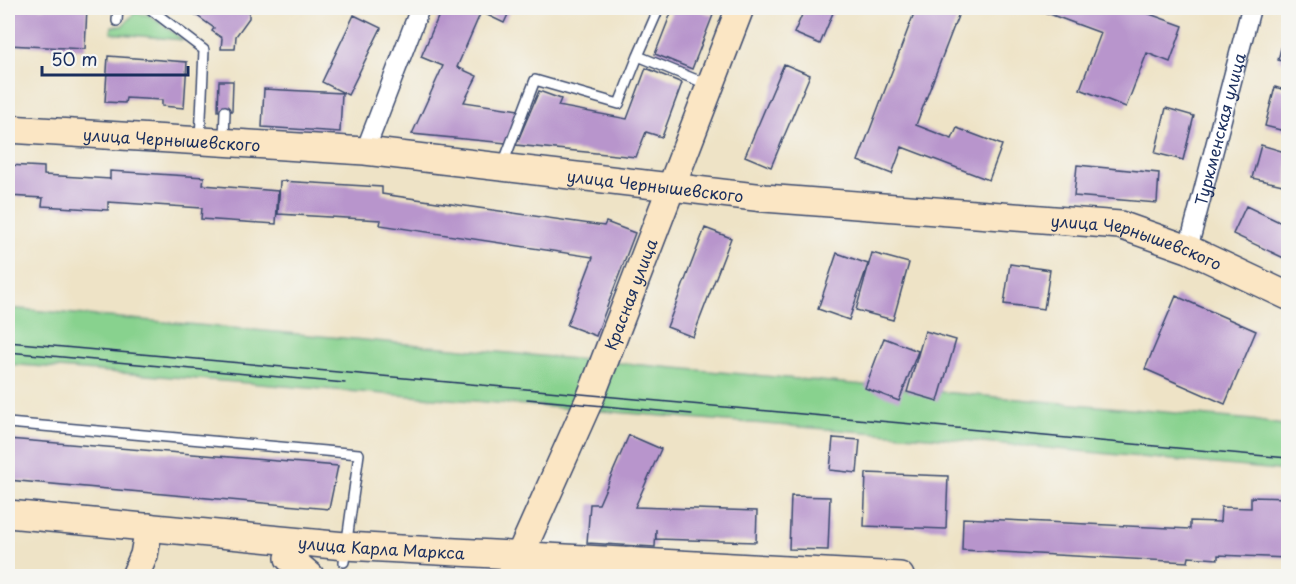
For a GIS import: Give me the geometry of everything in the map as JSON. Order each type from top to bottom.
[{"type":"street","points":[[365,151],[420,8]]},
{"type":"street","name":"Красная улица","points":[[514,569],[591,396],[740,8]]},
{"type":"street","name":"Туркменская улица","points":[[1188,249],[1251,8]]},
{"type":"street","name":"улица Чернышевского","points":[[8,129],[365,151],[673,185],[764,198],[1120,225],[1188,249],[1288,296]]},
{"type":"street","name":"улица Карла Маркса","points":[[8,514],[149,535],[582,576]]},
{"type":"street","name":"улица Карла Маркса","points":[[8,531],[149,535]]},
{"type":"street","points":[[135,576],[149,535]]},
{"type":"street","points":[[290,549],[310,576]]},
{"type":"street","name":"улица Карла Маркса","points":[[514,569],[900,576]]},
{"type":"lane","points":[[117,21],[118,8]]},
{"type":"lane","points":[[149,8],[204,50],[212,141]]},
{"type":"lane","points":[[502,166],[535,80],[619,104],[659,8]]},
{"type":"lane","points":[[638,56],[711,86]]},
{"type":"lane","points":[[212,141],[225,111]]},
{"type":"lane","points":[[8,423],[359,454],[344,554]]},
{"type":"green space","points":[[135,13],[149,15],[183,40],[111,33],[112,26],[122,26]]},
{"type":"green space","points":[[8,308],[1253,420],[1288,426],[1288,471],[941,438],[8,364]]},
{"type":"building","points":[[8,8],[87,8],[85,49],[8,45]]},
{"type":"building","points":[[186,8],[249,8],[249,18],[236,36],[235,49],[221,49],[222,38],[212,31],[214,28]]},
{"type":"building","points":[[363,8],[378,8],[375,13]]},
{"type":"building","points":[[442,8],[511,8],[504,23],[481,12],[457,67],[477,76],[464,102],[519,110],[506,143],[412,134],[443,66],[421,57]]},
{"type":"building","points":[[673,8],[693,8],[713,15],[692,69],[655,54]]},
{"type":"building","points":[[805,8],[835,8],[820,44],[794,33]]},
{"type":"building","points":[[916,8],[961,8],[916,125],[952,139],[957,128],[1002,145],[989,180],[902,147],[892,174],[858,161]]},
{"type":"building","points":[[1033,8],[1133,8],[1183,26],[1170,62],[1147,53],[1126,107],[1080,89],[1101,33]]},
{"type":"building","points":[[354,15],[381,28],[348,95],[322,82]]},
{"type":"building","points":[[1288,21],[1288,63],[1278,60]]},
{"type":"building","points":[[108,56],[187,62],[184,108],[162,106],[162,100],[126,98],[125,103],[105,102]]},
{"type":"building","points":[[784,64],[810,75],[771,167],[745,156]]},
{"type":"building","points":[[646,68],[682,83],[662,137],[646,132],[636,157],[516,145],[539,91],[561,99],[558,106],[627,119]]},
{"type":"building","points":[[219,81],[233,81],[232,111],[218,111]]},
{"type":"building","points":[[1275,87],[1288,91],[1288,132],[1265,126]]},
{"type":"building","points":[[264,89],[342,93],[340,132],[262,127]]},
{"type":"building","points":[[1166,108],[1194,116],[1183,160],[1155,153]]},
{"type":"building","points":[[1261,145],[1288,153],[1287,186],[1252,178]]},
{"type":"building","points":[[8,165],[44,167],[44,175],[110,179],[110,171],[204,177],[203,185],[278,191],[276,224],[201,219],[202,208],[108,202],[108,210],[42,206],[43,198],[8,196]]},
{"type":"building","points":[[1077,165],[1159,173],[1157,203],[1074,196]]},
{"type":"building","points":[[280,181],[382,187],[382,194],[604,226],[606,222],[635,233],[596,336],[567,325],[593,257],[380,225],[381,220],[278,214]]},
{"type":"building","points":[[1246,206],[1288,226],[1288,260],[1233,234]]},
{"type":"building","points":[[705,228],[731,238],[693,337],[667,327]]},
{"type":"building","points":[[837,253],[868,264],[849,320],[818,309]]},
{"type":"building","points":[[872,253],[909,263],[893,320],[856,310]]},
{"type":"building","points":[[1010,264],[1050,270],[1044,309],[1004,304]]},
{"type":"building","points":[[1176,296],[1256,331],[1225,404],[1145,369]]},
{"type":"building","points":[[925,331],[956,340],[938,401],[907,392]]},
{"type":"building","points":[[884,338],[918,351],[899,401],[865,388]]},
{"type":"building","points":[[629,435],[661,449],[635,507],[757,511],[756,542],[656,539],[656,529],[655,547],[587,543],[590,504],[599,504]]},
{"type":"building","points":[[833,438],[860,440],[857,473],[830,470]]},
{"type":"building","points":[[8,439],[338,466],[329,509],[8,480]]},
{"type":"building","points":[[866,473],[948,476],[946,529],[864,526]]},
{"type":"building","points":[[791,496],[830,497],[828,550],[789,549]]},
{"type":"building","points":[[1251,497],[1288,498],[1288,558],[1218,555],[1218,559],[1189,557],[1188,562],[962,550],[963,518],[1190,529],[1190,521],[1220,522],[1221,507],[1251,508]]},
{"type":"tram line","points":[[8,342],[1288,458]]},
{"type":"tram line","points":[[8,352],[345,383]]},
{"type":"tram line","points":[[527,399],[692,414]]}]
